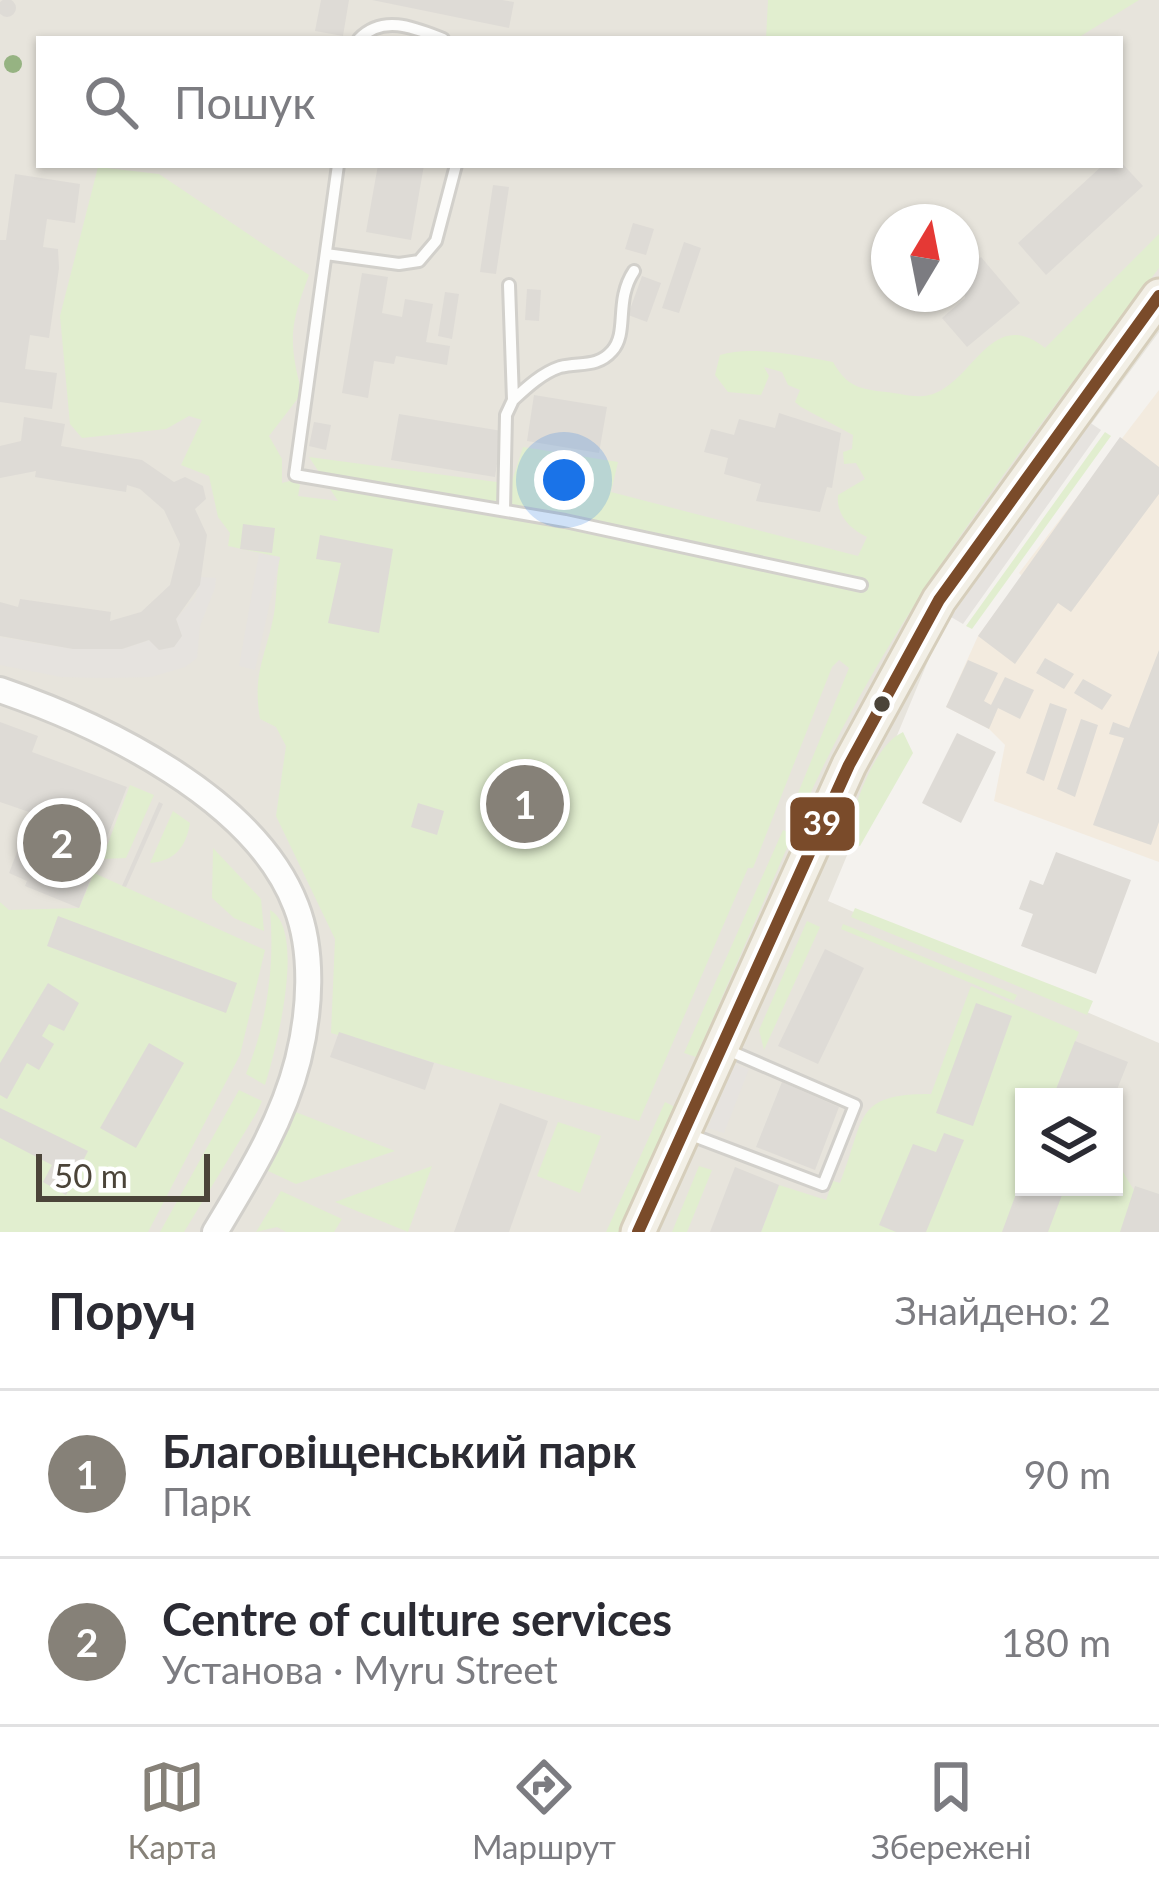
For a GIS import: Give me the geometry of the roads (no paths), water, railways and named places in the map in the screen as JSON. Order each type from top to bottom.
[{"type":"main road","points":[[638,1232],[849,765],[939,600],[1159,296]]},
{"type":"street","points":[[0,690],[153,759],[249,837],[296,905],[308,973],[299,1056],[269,1138],[214,1232]]},
{"type":"lane","points":[[362,36],[370,27],[390,24],[432,36]]},
{"type":"lane","points":[[338,168],[296,475],[504,510],[861,585]]},
{"type":"lane","points":[[326,254],[399,264],[419,261],[436,241],[455,168]]},
{"type":"lane","points":[[513,400],[559,368],[596,363],[612,352],[620,340],[621,290],[634,271]]},
{"type":"lane","points":[[504,510],[506,415],[513,400],[509,285]]},
{"type":"lane","points":[[682,1132],[823,1185],[855,1105],[721,1046]]},
{"type":"place","name":"Благовіщенський парк","points":[[525,804]]},
{"type":"place","name":"Centre of culture services","points":[[62,843]]}]
